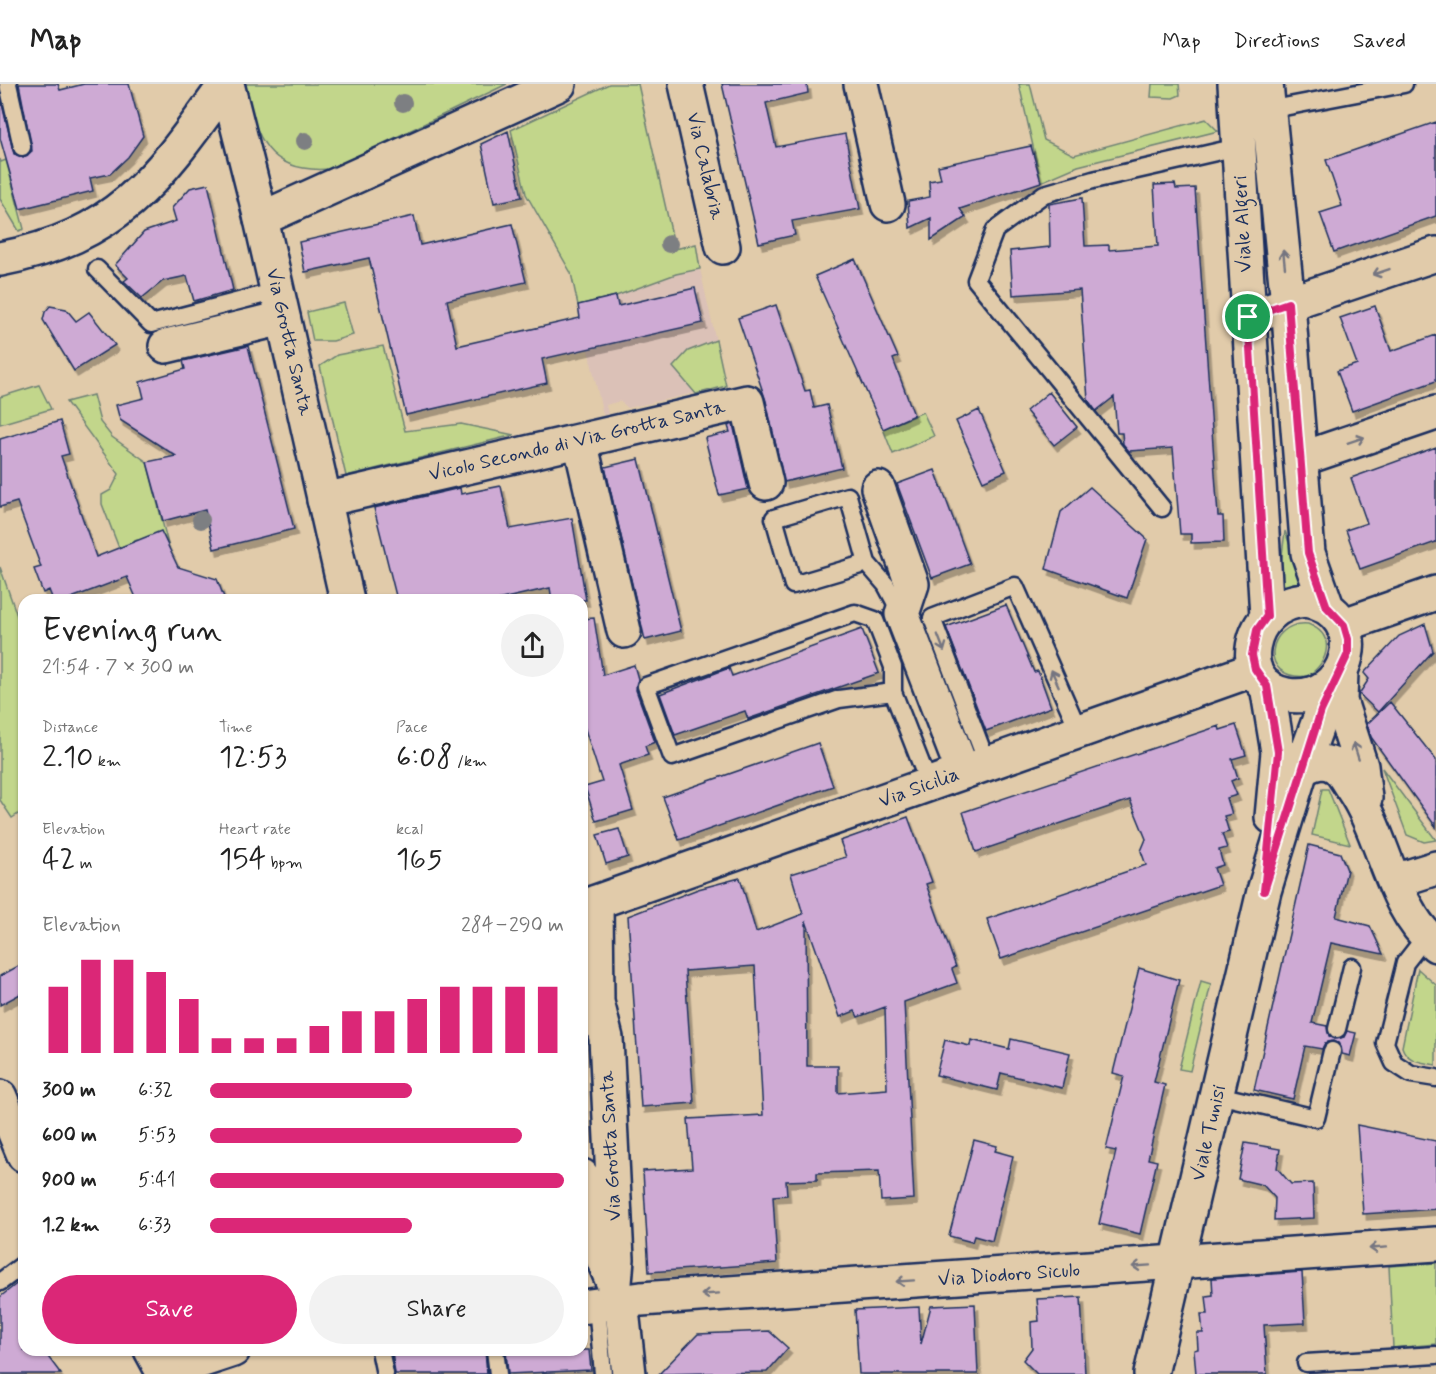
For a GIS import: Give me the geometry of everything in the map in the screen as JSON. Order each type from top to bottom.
[{"type":"street","name":"Via Grotta Santa","points":[[227,84],[261,219],[346,594]]},
{"type":"street","points":[[0,259],[28,254],[74,237],[122,209],[167,165],[227,84]]},
{"type":"street","points":[[261,219],[559,84]]},
{"type":"street","name":"Via Calabria","points":[[686,84],[723,247]]},
{"type":"street","points":[[861,84],[888,204]]},
{"type":"street","name":"Viale Algeri","points":[[1235,84],[1267,616]]},
{"type":"street","name":"Viale Algeri","points":[[1267,97],[1288,303],[1308,553],[1335,616]]},
{"type":"street","points":[[1248,317],[1436,254]]},
{"type":"street","points":[[166,346],[280,304]]},
{"type":"street","name":"Vicolo Secondo di Via Grotta Santa","points":[[324,500],[747,402],[766,483]]},
{"type":"street","points":[[1301,459],[1436,413]]},
{"type":"street","points":[[580,441],[624,631]]},
{"type":"street","points":[[878,488],[912,584],[902,614],[975,768]]},
{"type":"street","points":[[1335,616],[1436,593]]},
{"type":"street","points":[[1295,600],[1317,602],[1335,616],[1348,639],[1348,654],[1337,675],[1301,770],[1264,891],[1278,752],[1261,677],[1252,655],[1254,638],[1267,616],[1285,603],[1295,600]]},
{"type":"street","points":[[1261,677],[1284,695],[1304,695],[1320,690],[1337,675]]},
{"type":"street","points":[[1337,675],[1340,701],[1361,766],[1366,809]]},
{"type":"street","name":"Via Sicilia","points":[[589,904],[1079,731],[1261,677]]},
{"type":"street","points":[[1301,770],[1312,763],[1326,762],[1337,767],[1366,809],[1395,881],[1414,919],[1431,941]]},
{"type":"street","points":[[1395,881],[1436,868]]},
{"type":"street","name":"Viale Tunisi","points":[[1151,1374],[1264,891]]},
{"type":"street","name":"Via Grotta Santa","points":[[589,904],[597,1002],[606,1038],[617,1259],[604,1299]]},
{"type":"street","points":[[588,973],[597,1002],[596,1053],[588,1072]]},
{"type":"street","points":[[0,1097],[18,1139]]},
{"type":"street","name":"Via Grotta Santa","points":[[588,1200],[603,1259],[604,1299],[629,1374]]},
{"type":"street","name":"Via Diodoro Siculo","points":[[604,1299],[1178,1263],[1436,1244]]},
{"type":"street","points":[[154,1356],[164,1374],[216,1356]]},
{"type":"lane","points":[[8,84],[22,147]]},
{"type":"lane","points":[[1267,97],[1404,84]]},
{"type":"lane","points":[[1162,508],[976,280],[995,230],[1044,194],[1093,180],[1238,147]]},
{"type":"lane","points":[[97,269],[151,324],[280,304]]},
{"type":"lane","points":[[867,563],[793,585],[774,518],[848,496],[867,563],[886,585],[902,614]]},
{"type":"lane","points":[[975,768],[932,618],[1015,586],[1079,731]]},
{"type":"lane","points":[[893,692],[839,699],[672,757],[646,686],[855,613],[874,620],[893,667],[893,692],[929,784]]},
{"type":"lane","points":[[1431,941],[1405,963],[1385,1043],[1394,1063],[1411,1074],[1436,1078]]},
{"type":"lane","points":[[1337,1029],[1352,967]]},
{"type":"lane","points":[[1218,1095],[1316,1118],[1332,1051]]},
{"type":"lane","points":[[0,1282],[18,1268]]},
{"type":"lane","points":[[603,1374],[604,1299]]},
{"type":"lane","points":[[1306,1363],[1436,1355]]},
{"type":"lane","points":[[381,1356],[385,1374]]},
{"type":"lane","points":[[496,1356],[498,1374]]},
{"type":"lane","points":[[1413,1357],[1414,1374]]},
{"type":"shaded area","points":[[700,269],[726,386],[628,408],[620,401],[606,405],[608,414],[603,415],[578,305],[616,296],[676,274]]},
{"type":"green space","points":[[244,84],[507,84],[330,169],[309,169],[292,165],[278,158],[268,148],[254,120]]},
{"type":"green space","points":[[609,84],[638,84],[675,249],[696,244],[700,269],[676,274],[616,296],[578,305],[571,273],[526,194],[511,130]]},
{"type":"green space","points":[[1019,84],[1030,84],[1044,140],[1074,155],[1206,119],[1218,131],[1078,166],[1041,182]]},
{"type":"green space","points":[[1152,84],[1179,84],[1180,95],[1173,98],[1151,97]]},
{"type":"green space","points":[[0,159],[1,162],[6,160],[24,229],[19,231],[0,199]]},
{"type":"green space","points":[[344,303],[353,335],[333,341],[313,341],[307,312]]},
{"type":"green space","points":[[716,340],[726,386],[696,394],[673,367],[688,351]]},
{"type":"green space","points":[[383,346],[405,431],[461,424],[514,435],[346,476],[320,366],[337,355]]},
{"type":"green space","points":[[39,385],[51,409],[0,424],[0,397]]},
{"type":"green space","points":[[93,395],[100,422],[112,437],[147,462],[169,548],[144,558],[137,540],[119,548],[102,504],[102,495],[111,490],[119,474],[66,402]]},
{"type":"green space","points":[[923,412],[934,436],[893,454],[883,429]]},
{"type":"green space","points":[[1285,531],[1303,584],[1278,588]]},
{"type":"green space","points":[[0,567],[18,618],[18,814],[12,818],[0,800]]},
{"type":"green space","points":[[1308,624],[1317,629],[1326,641],[1325,656],[1321,663],[1308,676],[1291,675],[1280,670],[1274,661],[1273,651],[1276,640],[1283,631],[1294,625]]},
{"type":"green space","points":[[1382,768],[1436,840],[1424,842],[1407,835]]},
{"type":"green space","points":[[1322,789],[1328,789],[1350,844],[1312,835]]},
{"type":"green space","points":[[1418,969],[1436,985],[1436,1065],[1420,1062],[1407,1056],[1402,1047]]},
{"type":"green space","points":[[1201,981],[1211,984],[1190,1071],[1179,1069]]},
{"type":"green space","points":[[1436,1263],[1436,1344],[1393,1348],[1389,1266]]},
{"type":"building","points":[[19,84],[58,84],[60,90],[84,84],[129,84],[143,136],[128,157],[110,174],[90,178],[93,191],[20,209],[0,138],[0,96],[14,154],[24,157],[32,151]]},
{"type":"building","points":[[722,84],[807,84],[808,93],[766,103],[776,147],[845,134],[860,209],[792,221],[795,235],[759,243]]},
{"type":"building","points":[[1436,122],[1436,216],[1334,252],[1320,213],[1342,206],[1326,160]]},
{"type":"building","points":[[508,131],[522,197],[494,203],[481,144]]},
{"type":"building","points":[[1031,146],[1041,182],[960,209],[966,217],[931,240],[931,218],[910,228],[908,201],[930,197],[929,181],[941,179],[938,166]]},
{"type":"building","points":[[208,184],[233,290],[194,301],[187,276],[163,281],[142,298],[124,281],[128,278],[115,265],[144,232],[176,221],[172,208],[190,188]]},
{"type":"building","points":[[1175,184],[1176,189],[1195,188],[1218,516],[1223,516],[1224,542],[1191,543],[1191,534],[1180,534],[1173,448],[1129,451],[1123,444],[1122,433],[1117,433],[1114,397],[1096,411],[1088,400],[1080,290],[1013,295],[1010,251],[1050,247],[1049,204],[1082,198],[1085,246],[1109,245],[1109,250],[1158,246],[1154,185]]},
{"type":"building","points":[[414,216],[420,245],[512,224],[526,282],[447,300],[457,346],[580,318],[578,305],[616,296],[618,306],[695,288],[703,323],[542,359],[547,383],[406,415],[369,258],[305,272],[299,242]]},
{"type":"building","points":[[855,259],[898,357],[893,359],[914,415],[883,429],[815,276]]},
{"type":"building","points":[[776,305],[805,391],[810,390],[814,408],[827,405],[842,468],[784,482],[766,401],[738,318]]},
{"type":"building","points":[[50,306],[66,309],[76,321],[89,312],[115,345],[74,371],[43,320]]},
{"type":"building","points":[[1375,306],[1391,351],[1436,335],[1436,381],[1352,411],[1337,371],[1357,364],[1340,318]]},
{"type":"building","points":[[248,346],[294,529],[214,549],[205,510],[163,521],[147,462],[176,456],[120,420],[116,405],[144,398],[140,382],[185,369],[183,361]]},
{"type":"building","points":[[1049,392],[1077,427],[1054,445],[1026,411]]},
{"type":"building","points":[[979,410],[1006,471],[983,481],[956,421]]},
{"type":"building","points":[[60,421],[69,454],[61,456],[96,557],[161,531],[178,567],[217,579],[223,594],[134,594],[127,577],[82,594],[51,594],[49,590],[43,593],[34,569],[41,567],[17,502],[0,507],[0,439]]},
{"type":"building","points":[[733,424],[748,489],[719,495],[705,438],[730,432],[728,426]]},
{"type":"building","points":[[1436,447],[1436,542],[1360,569],[1346,530],[1367,523],[1351,478]]},
{"type":"building","points":[[639,459],[681,631],[645,640],[605,467]]},
{"type":"building","points":[[935,470],[970,564],[932,578],[897,484]]},
{"type":"building","points":[[501,486],[510,529],[572,518],[585,594],[551,594],[550,588],[524,594],[396,594],[374,508],[460,488],[461,494]]},
{"type":"building","points":[[1090,487],[1147,539],[1127,598],[1046,569],[1061,512]]},
{"type":"building","points":[[1006,605],[1034,672],[1038,671],[1051,707],[986,731],[946,627]]},
{"type":"building","points":[[588,618],[594,618],[603,675],[634,665],[638,679],[636,690],[655,742],[645,746],[648,755],[619,765],[633,810],[596,821],[588,796],[588,786],[602,782],[588,739]]},
{"type":"building","points":[[1425,624],[1433,651],[1378,712],[1359,694],[1369,679],[1364,673],[1399,636]]},
{"type":"building","points":[[862,629],[879,673],[748,719],[745,711],[675,735],[660,694],[729,668],[732,676]]},
{"type":"building","points":[[1390,702],[1436,760],[1436,827],[1371,737],[1367,724]]},
{"type":"building","points":[[1236,725],[1246,755],[1232,759],[1238,778],[1231,781],[1237,795],[1227,798],[1232,814],[1224,816],[1229,832],[1222,834],[1227,848],[1219,850],[1223,865],[1214,868],[1220,885],[1001,959],[987,919],[1146,865],[1141,851],[1146,839],[1130,800],[976,852],[963,812],[1219,726],[1220,730]]},
{"type":"building","points":[[818,743],[833,786],[679,840],[663,797]]},
{"type":"building","points":[[908,817],[932,882],[926,884],[956,967],[952,969],[957,983],[904,1002],[914,1199],[881,1201],[879,1171],[817,1173],[817,1180],[786,1181],[787,1195],[773,1196],[777,1263],[649,1272],[643,1171],[692,1168],[688,1119],[763,1115],[755,966],[685,971],[694,1103],[641,1107],[628,916],[698,889],[740,878],[756,932],[803,914],[791,874],[846,857],[840,841]],"holes":[[[806,921],[840,1017],[855,1011],[858,1017],[885,1007],[887,1089],[838,1093],[838,1066],[807,1066]]]},
{"type":"building","points":[[619,829],[628,857],[606,864],[597,835]]},
{"type":"building","points":[[1309,845],[1340,853],[1347,870],[1336,917],[1370,926],[1383,954],[1331,943],[1312,1023],[1327,1026],[1329,1036],[1335,1039],[1344,1037],[1347,1031],[1356,1033],[1350,1056],[1342,1054],[1340,1044],[1334,1041],[1325,1043],[1322,1049],[1305,1046],[1293,1099],[1254,1090]]},
{"type":"building","points":[[18,966],[18,995],[0,1005],[0,976]]},
{"type":"building","points":[[1139,968],[1179,980],[1154,1082],[1165,1085],[1148,1159],[1157,1161],[1140,1234],[1099,1224],[1116,1151],[1106,1149],[1124,1076],[1113,1073]]},
{"type":"building","points":[[1011,1039],[1070,1053],[1062,1088],[1001,1073],[997,1090],[936,1075],[945,1040],[970,1046],[971,1040],[1009,1049]]},
{"type":"building","points":[[1357,1125],[1436,1141],[1436,1209],[1363,1214]]},
{"type":"building","points":[[974,1140],[997,1146],[995,1151],[1013,1156],[992,1241],[974,1236],[972,1242],[949,1236]]},
{"type":"building","points":[[1245,1143],[1280,1149],[1277,1168],[1291,1184],[1313,1183],[1314,1218],[1274,1220],[1275,1198],[1263,1185],[1238,1179]]},
{"type":"building","points":[[1302,1272],[1305,1323],[1264,1325],[1267,1374],[1196,1374],[1194,1350],[1198,1349],[1197,1333],[1203,1333],[1201,1314],[1208,1314],[1206,1296],[1213,1295],[1212,1278]]},
{"type":"building","points":[[18,1283],[18,1356],[48,1356],[61,1374],[0,1374],[0,1297]]},
{"type":"building","points":[[1081,1297],[1085,1374],[1037,1374],[1023,1360],[1032,1348],[1031,1322],[1039,1321],[1037,1299]]},
{"type":"building","points":[[975,1304],[978,1374],[859,1374],[855,1310],[919,1307],[921,1344],[931,1306]]},
{"type":"building","points":[[769,1331],[788,1348],[767,1372],[659,1374],[698,1334]]},
{"type":"building","points":[[589,1350],[591,1370],[508,1374],[506,1356],[588,1356]]},
{"type":"building","points":[[393,1356],[486,1356],[487,1374],[395,1374]]},
{"type":"route","points":[[1288,303],[1308,553],[1327,607],[1344,625],[1348,639],[1348,654],[1345,663],[1334,679],[1321,711],[1264,891],[1278,752],[1273,711],[1267,686],[1255,669],[1252,655],[1257,630],[1267,616],[1248,317],[1288,303]]}]
